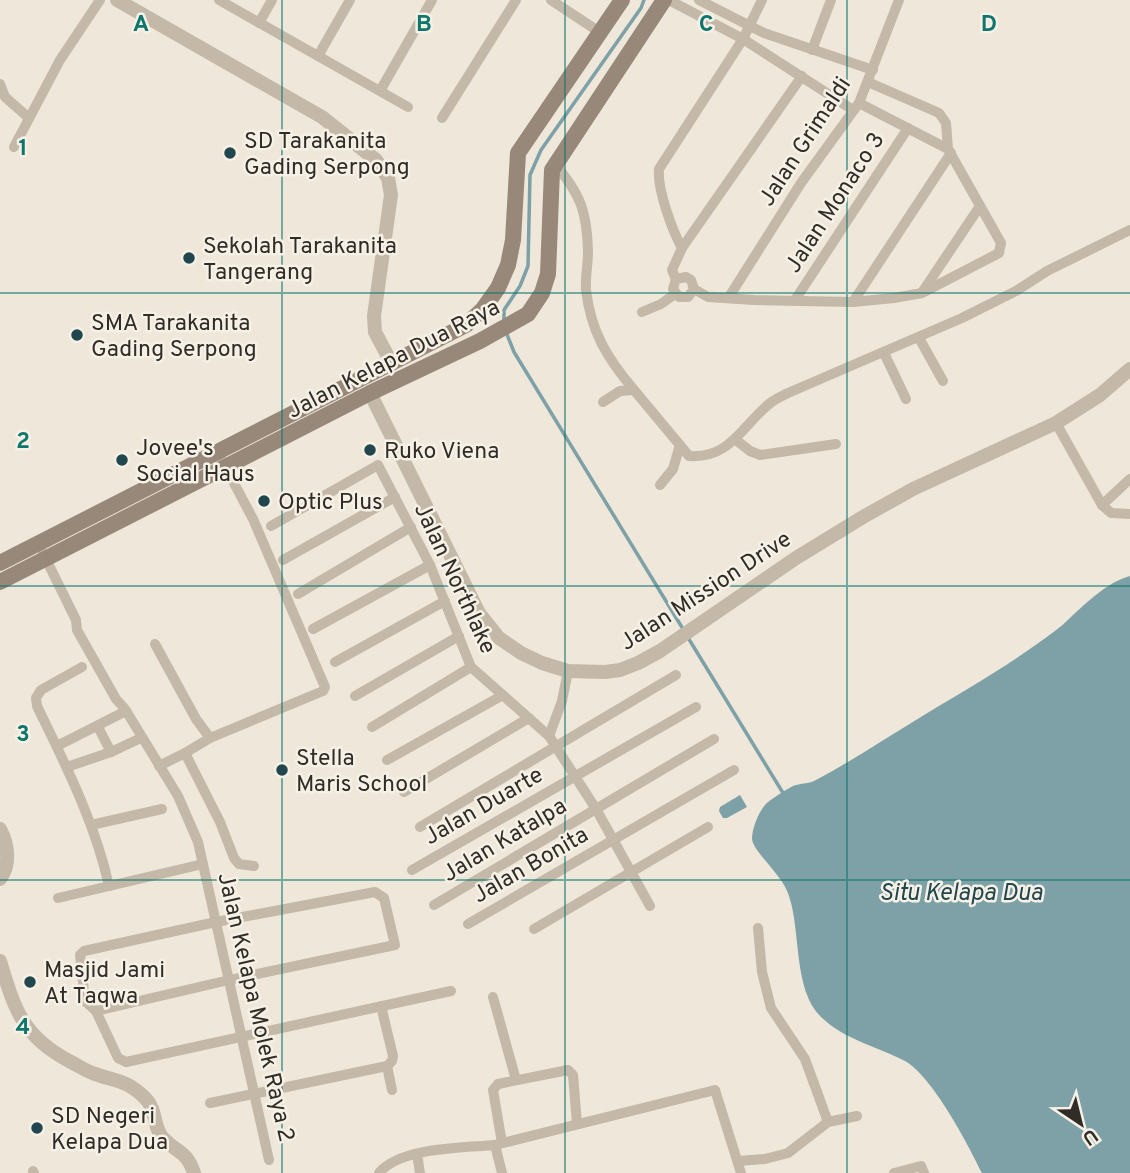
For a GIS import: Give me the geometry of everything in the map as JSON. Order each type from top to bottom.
[{"type":"main road","name":"Jalan Kelapa Dua Raya","points":[[222,460],[466,325],[487,303],[508,265],[513,240],[518,153],[621,0]]},
{"type":"main road","name":"Jalan Kelapa Dua Raya","points":[[0,582],[42,551],[222,460],[477,342],[528,314],[542,293],[548,274],[552,170],[666,0]]},
{"type":"main road","points":[[466,325],[477,342]]},
{"type":"main road","name":"Jalan Kelapa Dua Raya","points":[[0,563],[42,551]]},
{"type":"street","points":[[14,147],[60,60],[100,0]]},
{"type":"street","points":[[219,0],[408,107]]},
{"type":"street","points":[[259,23],[272,0]]},
{"type":"street","points":[[318,56],[350,0]]},
{"type":"street","points":[[380,91],[432,0]]},
{"type":"street","points":[[442,118],[516,0]]},
{"type":"street","points":[[551,0],[601,33]]},
{"type":"street","points":[[666,0],[743,39],[856,106],[908,128],[950,151]]},
{"type":"street","points":[[699,0],[749,26],[873,70]]},
{"type":"street","points":[[682,248],[674,233],[660,183],[659,169],[743,39],[762,0]]},
{"type":"street","points":[[812,50],[831,0]]},
{"type":"street","name":"Jalan Grimaldi","points":[[729,297],[801,183],[856,106],[873,70],[899,0]]},
{"type":"street","points":[[122,2],[321,117],[376,160],[388,178],[391,195],[374,316],[375,332],[392,364]]},
{"type":"street","points":[[694,289],[688,297],[679,297],[673,289],[676,279],[671,270],[682,248],[802,76]]},
{"type":"street","points":[[676,279],[686,277],[691,280],[694,289],[708,297],[853,302],[922,293],[999,253],[1001,243],[950,151],[946,123],[939,113],[868,82]]},
{"type":"street","points":[[0,84],[5,97],[29,118]]},
{"type":"street","name":"Jalan Monaco 3","points":[[795,300],[908,128]]},
{"type":"street","points":[[853,302],[950,151]]},
{"type":"street","points":[[555,164],[569,180],[583,205],[588,251],[586,288],[596,332],[611,363],[690,456],[703,457],[736,440],[770,403],[810,383],[919,338],[1006,296],[1047,271],[1130,230]]},
{"type":"street","points":[[922,293],[980,206]]},
{"type":"street","points":[[642,312],[675,294]]},
{"type":"street","points":[[919,338],[943,381]]},
{"type":"street","points":[[884,353],[906,399]]},
{"type":"street","name":"Jalan Mission Drive","points":[[370,393],[479,613],[499,638],[521,653],[568,671],[620,670],[638,663],[671,643],[796,558],[863,517],[925,484],[1056,423],[1100,395],[1130,369]]},
{"type":"street","points":[[603,402],[620,391],[634,390]]},
{"type":"street","points":[[1056,423],[1102,505],[1111,513],[1130,514]]},
{"type":"street","points":[[736,440],[750,452],[764,455],[836,444]]},
{"type":"street","points":[[660,485],[673,469],[680,445]]},
{"type":"street","points":[[159,766],[210,738],[300,702],[323,691],[325,687],[254,519],[222,460]]},
{"type":"street","name":"Jalan Northlake","points":[[271,526],[378,465],[430,565],[471,667],[552,740],[596,809],[650,906]]},
{"type":"street","points":[[1102,505],[1130,479]]},
{"type":"street","points":[[283,560],[395,496]]},
{"type":"street","points":[[298,594],[411,527]]},
{"type":"street","name":"Jalan Kelapa Molek Raya 2","points":[[42,551],[76,620],[77,630],[116,699],[126,710],[178,796],[198,842],[269,1160]]},
{"type":"street","points":[[313,629],[430,565]]},
{"type":"street","points":[[335,662],[445,601]]},
{"type":"street","points":[[355,696],[459,636]]},
{"type":"street","points":[[155,644],[196,719],[210,738]]},
{"type":"street","points":[[82,667],[41,690],[36,698],[91,825],[109,886]]},
{"type":"street","points":[[372,727],[471,667]]},
{"type":"street","points":[[552,740],[568,671]]},
{"type":"street","points":[[420,827],[552,740],[676,675]]},
{"type":"street","points":[[387,760],[503,695]]},
{"type":"street","name":"Jalan Duarte","points":[[412,870],[696,707]]},
{"type":"street","points":[[57,746],[98,727],[126,710]]},
{"type":"street","points":[[404,792],[530,718]]},
{"type":"street","points":[[98,727],[111,752]]},
{"type":"street","points":[[67,767],[141,738]]},
{"type":"street","name":"Jalan Katalpa","points":[[434,905],[715,739]]},
{"type":"street","points":[[184,752],[220,821],[234,858],[239,864],[254,866]]},
{"type":"street","name":"Jalan Bonita","points":[[468,924],[734,770]]},
{"type":"street","points":[[91,825],[162,809]]},
{"type":"street","points":[[534,929],[708,827]]},
{"type":"street","points":[[0,829],[7,841],[6,870],[0,878]]},
{"type":"street","points":[[58,898],[203,863]]},
{"type":"street","points":[[96,1011],[395,946],[384,898],[375,892],[216,922],[82,953],[80,965],[85,1001],[96,1011],[116,1056],[126,1062],[451,991]]},
{"type":"street","points":[[758,928],[762,972],[771,1008],[805,1059],[828,1122]]},
{"type":"street","points":[[0,961],[13,1005],[34,1036],[54,1053],[95,1074],[120,1080],[146,1099],[160,1135],[187,1157],[194,1173]]},
{"type":"street","points":[[493,997],[516,1080]]},
{"type":"street","points":[[209,1102],[387,1066],[393,1056],[381,1006]]},
{"type":"street","points":[[387,1066],[392,1090]]},
{"type":"street","points":[[502,1173],[493,1089],[498,1084],[570,1071],[573,1075],[578,1124]]},
{"type":"street","points":[[379,1173],[391,1161],[418,1154],[499,1144],[715,1090],[741,1173]]},
{"type":"street","points":[[738,1161],[765,1159],[788,1153],[828,1122],[857,1116]]},
{"type":"street","points":[[418,1154],[420,1173]]},
{"type":"street","points":[[894,1173],[921,1166],[924,1173]]},
{"type":"water","name":"Situ Kelapa Dua","points":[[1130,576],[1130,1173],[982,1173],[938,1095],[915,1069],[905,1061],[830,1025],[812,1005],[802,976],[789,896],[781,880],[757,850],[752,839],[753,831],[762,808],[775,797],[793,786],[829,773],[992,674],[1054,632],[1090,599]]},
{"type":"water","points":[[740,795],[747,807],[723,818],[720,807]]},
{"type":"waterway","points":[[504,321],[504,310],[520,286],[528,266],[530,175],[541,150],[644,0]]},
{"type":"waterway","points":[[506,332],[514,352],[683,629]]},
{"type":"waterway","points":[[687,636],[783,793]]},
{"type":"place","name":"SD Tarakanita Gading Serpong","points":[[230,153]]},
{"type":"place","name":"Sekolah Tarakanita Tangerang","points":[[189,258]]},
{"type":"place","name":"SMA Tarakanita Gading Serpong","points":[[77,335]]},
{"type":"place","name":"Ruko Viena","points":[[370,450]]},
{"type":"place","name":"Jovee's Social Haus","points":[[122,460]]},
{"type":"place","name":"Optic Plus","points":[[264,501]]},
{"type":"place","name":"Stella Maris School","points":[[282,770]]},
{"type":"place","name":"Masjid Jami At Taqwa","points":[[30,982]]},
{"type":"place","name":"SD Negeri Kelapa Dua","points":[[37,1128]]}]
